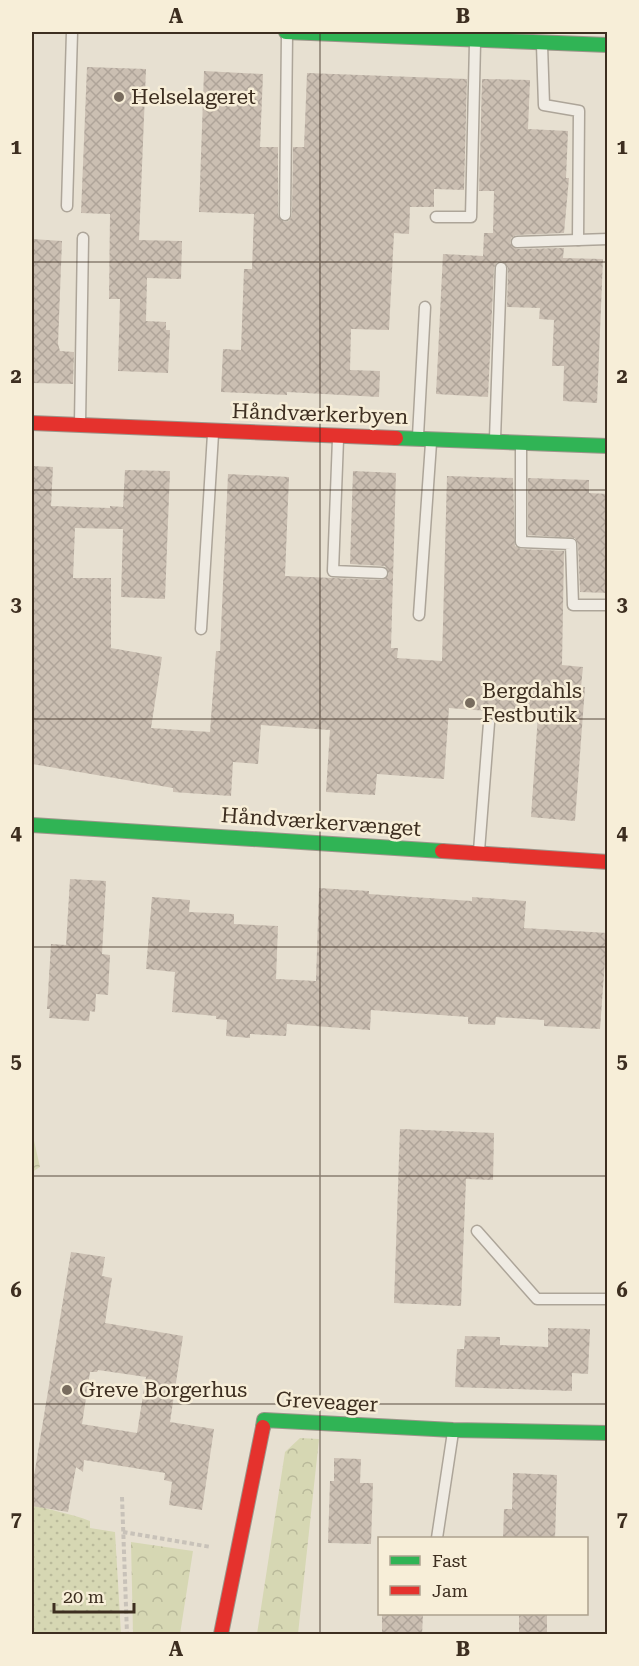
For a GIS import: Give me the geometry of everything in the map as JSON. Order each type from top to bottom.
[{"type":"street","points":[[287,32],[608,45]]},
{"type":"street","name":"Håndværkerbyen","points":[[32,423],[608,446]]},
{"type":"street","name":"Håndværkervænget","points":[[32,825],[608,862]]},
{"type":"street","name":"Greveager","points":[[221,1635],[264,1420],[453,1430],[608,1433]]},
{"type":"lane","points":[[67,206],[72,32]]},
{"type":"lane","points":[[285,215],[287,32]]},
{"type":"lane","points":[[436,217],[471,217],[475,40]]},
{"type":"lane","points":[[542,42],[544,105],[579,111],[578,240]]},
{"type":"lane","points":[[80,425],[83,238]]},
{"type":"lane","points":[[517,242],[608,239]]},
{"type":"lane","points":[[495,442],[501,268]]},
{"type":"lane","points":[[419,615],[425,307]]},
{"type":"lane","points":[[201,629],[214,430]]},
{"type":"lane","points":[[338,436],[333,571],[382,573]]},
{"type":"lane","points":[[522,443],[521,542],[571,544],[573,605],[608,605]]},
{"type":"lane","points":[[479,853],[489,723]]},
{"type":"lane","points":[[477,1231],[537,1299],[608,1299]]},
{"type":"lane","points":[[437,1537],[453,1430]]},
{"type":"path","points":[[122,1497],[128,1635]]},
{"type":"path","points":[[123,1532],[238,1552]]},
{"type":"green space","points":[[32,1132],[40,1167],[32,1172]]},
{"type":"green space","points":[[300,1438],[319,1439],[298,1634],[257,1634],[285,1452]]},
{"type":"green space","points":[[32,1504],[90,1521],[90,1528],[115,1532],[121,1634],[32,1634]]},
{"type":"green space","points":[[131,1542],[193,1551],[180,1634],[133,1634]]},
{"type":"building","points":[[87,67],[146,69],[139,240],[182,241],[181,279],[147,278],[146,321],[166,322],[166,330],[170,330],[168,373],[118,371],[120,299],[109,299],[110,214],[81,213]]},
{"type":"building","points":[[204,71],[263,74],[260,147],[278,147],[278,215],[284,222],[289,221],[292,215],[293,147],[304,147],[307,73],[467,79],[464,190],[434,189],[434,207],[410,207],[409,234],[394,233],[389,330],[351,329],[350,370],[380,371],[379,397],[287,392],[287,395],[221,392],[223,349],[241,350],[244,269],[252,269],[254,214],[199,212]]},
{"type":"building","points":[[482,79],[530,80],[528,129],[568,131],[566,178],[569,178],[564,233],[516,235],[511,238],[510,243],[517,249],[564,248],[563,258],[603,259],[597,403],[563,401],[564,366],[552,366],[554,320],[539,319],[540,308],[507,307],[508,268],[502,261],[497,262],[494,268],[488,397],[436,394],[443,254],[483,256],[484,233],[493,233],[494,191],[479,191]]},
{"type":"building","points":[[32,239],[62,241],[58,344],[60,351],[74,352],[73,384],[32,383]]},
{"type":"building","points":[[32,466],[53,467],[51,506],[123,507],[125,470],[170,471],[165,599],[121,597],[123,529],[75,528],[73,578],[111,578],[111,648],[162,657],[151,728],[210,732],[216,651],[220,651],[228,474],[289,477],[285,576],[382,580],[389,574],[385,566],[350,564],[353,471],[396,473],[391,648],[398,648],[397,658],[442,661],[447,476],[513,478],[515,546],[521,549],[564,551],[562,665],[583,667],[581,687],[585,687],[575,821],[531,817],[538,715],[449,708],[444,779],[377,774],[375,795],[326,792],[330,730],[261,725],[258,764],[233,762],[231,796],[173,792],[173,788],[32,764]]},
{"type":"building","points":[[528,478],[589,480],[589,493],[608,494],[608,593],[580,592],[578,544],[575,538],[528,535]]},
{"type":"building","points":[[70,879],[106,881],[102,954],[110,955],[108,995],[96,994],[95,1012],[90,1011],[89,1021],[49,1018],[50,1009],[47,1009],[51,944],[66,945]]},
{"type":"building","points":[[319,888],[472,901],[472,897],[526,901],[524,928],[607,933],[600,1029],[544,1026],[544,1020],[496,1017],[495,1025],[468,1024],[468,1017],[371,1010],[370,1030],[287,1024],[286,1036],[250,1034],[250,1038],[226,1036],[227,1020],[216,1019],[216,1016],[172,1012],[175,972],[146,969],[152,897],[190,900],[189,912],[234,914],[234,924],[278,926],[276,979],[316,981]]},
{"type":"building","points":[[400,1129],[494,1133],[493,1180],[466,1179],[461,1306],[394,1303]]},
{"type":"building","name":"Greve Borgerhus","points":[[71,1252],[105,1257],[102,1276],[112,1278],[105,1323],[183,1336],[170,1422],[214,1429],[202,1510],[169,1505],[172,1482],[164,1480],[165,1473],[84,1460],[83,1472],[76,1467],[68,1512],[32,1506],[32,1488]],"holes":[[[98,1370],[146,1377],[137,1433],[82,1424],[90,1372]]]},
{"type":"building","points":[[548,1328],[590,1329],[588,1374],[572,1373],[572,1391],[455,1387],[457,1349],[464,1349],[465,1336],[500,1337],[500,1345],[548,1347]]},
{"type":"building","points":[[334,1458],[361,1459],[360,1483],[373,1483],[371,1544],[328,1543],[330,1481],[334,1481]]},
{"type":"building","points":[[513,1473],[557,1475],[555,1537],[503,1537],[504,1509],[512,1509]]},
{"type":"building","points":[[382,1615],[423,1615],[422,1635],[382,1635]]},
{"type":"building","points":[[519,1615],[547,1615],[547,1635],[519,1635]]},
{"type":"traffic: fast","points":[[286,32],[608,45]]},
{"type":"traffic: fast","points":[[396,438],[608,446]]},
{"type":"traffic: fast","points":[[32,825],[442,851]]},
{"type":"traffic: fast","points":[[263,1427],[264,1420],[453,1430],[608,1433]]},
{"type":"traffic: jam","points":[[32,423],[396,438]]},
{"type":"traffic: jam","points":[[442,851],[608,862]]},
{"type":"traffic: jam","points":[[221,1634],[263,1427]]},
{"type":"place","name":"Helselageret","points":[[119,97]]},
{"type":"place","name":"Bergdahls Festbutik","points":[[470,703]]},
{"type":"place","name":"Greve Borgerhus","points":[[67,1390]]}]
